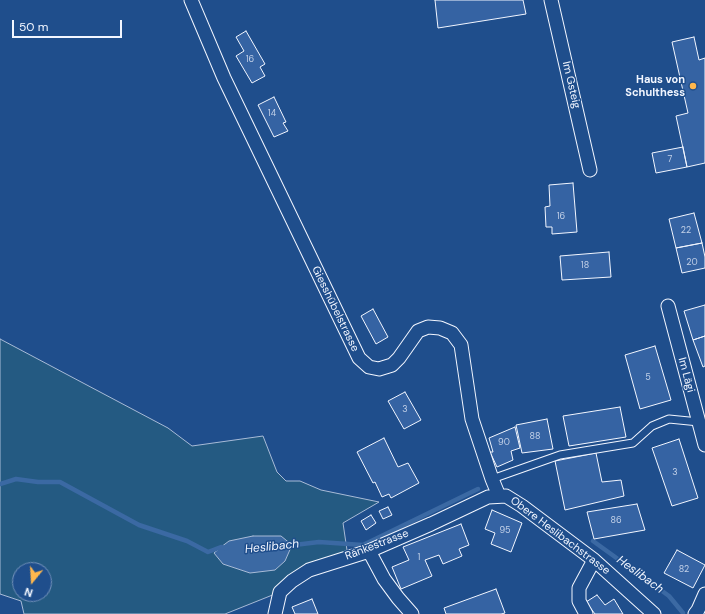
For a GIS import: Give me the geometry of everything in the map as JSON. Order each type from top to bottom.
[{"type":"street","name":"Giesshübelstrasse","points":[[191,0],[224,78],[359,358],[368,367],[379,369],[392,365],[399,358],[418,331],[428,327],[440,328],[452,333],[461,345],[472,419],[499,496]]},
{"type":"street","name":"Im Gsteig","points":[[551,0],[590,170]]},
{"type":"street","name":"Im Lägi","points":[[668,306],[705,445]]},
{"type":"street","name":"Ränkestrasse","points":[[275,614],[280,592],[292,580],[308,570],[370,551],[488,497],[499,496]]},
{"type":"street","name":"Obere Heslibachstrasse","points":[[499,496],[506,496],[522,506],[594,560],[654,614]]},
{"type":"street","points":[[370,551],[384,579],[412,614]]},
{"type":"street","points":[[586,614],[579,601],[579,588],[594,560]]},
{"type":"street","points":[[695,614],[705,594]]},
{"type":"lane","points":[[492,479],[560,455],[633,443],[652,426],[669,419],[699,422]]},
{"type":"shaded area","points":[[0,339],[168,428],[192,446],[263,436],[277,472],[286,481],[300,481],[321,490],[379,502],[343,523],[348,557],[280,592],[225,614],[24,614],[21,602],[52,602],[52,562],[12,562],[12,598],[0,594]]},
{"type":"water","points":[[253,536],[281,536],[292,545],[285,561],[275,570],[250,573],[223,564],[214,553],[229,541]]},
{"type":"building","points":[[435,0],[523,0],[526,14],[438,28]]},
{"type":"building","points":[[246,31],[265,64],[260,67],[265,76],[252,83],[236,56],[244,51],[236,37]]},
{"type":"building","name":"Haus von Schulthess","points":[[694,37],[699,60],[705,58],[705,163],[687,167],[676,116],[688,113],[672,42]]},
{"type":"building","points":[[274,97],[286,122],[283,123],[288,131],[274,137],[258,105]]},
{"type":"building","points":[[683,147],[687,167],[656,173],[652,153]]},
{"type":"building","points":[[573,183],[577,232],[552,234],[552,227],[546,227],[545,207],[550,206],[549,185]]},
{"type":"building","points":[[694,213],[702,243],[676,248],[669,219]]},
{"type":"building","points":[[702,243],[705,257],[705,268],[682,273],[676,248]]},
{"type":"building","points":[[609,252],[611,277],[562,280],[560,256]]},
{"type":"building","points":[[705,305],[705,336],[693,340],[684,311]]},
{"type":"building","points":[[373,309],[388,337],[376,344],[361,316]]},
{"type":"building","points":[[705,336],[705,366],[703,367],[693,340]]},
{"type":"building","points":[[655,346],[671,400],[640,409],[625,355]]},
{"type":"building","points":[[405,392],[421,420],[404,429],[388,401]]},
{"type":"building","points":[[620,407],[626,437],[569,446],[563,416]]},
{"type":"building","points":[[547,419],[553,449],[522,453],[516,425]]},
{"type":"building","points":[[515,427],[520,448],[511,451],[513,460],[497,467],[490,452],[493,452],[489,438]]},
{"type":"building","points":[[384,438],[398,467],[408,463],[419,483],[391,498],[389,494],[382,497],[357,452]]},
{"type":"building","points":[[679,439],[698,498],[672,506],[652,448]]},
{"type":"building","points":[[596,453],[602,482],[621,480],[624,496],[565,510],[555,461]]},
{"type":"building","points":[[637,504],[645,530],[594,539],[587,512]]},
{"type":"building","points":[[388,507],[392,515],[383,519],[379,511]]},
{"type":"building","points":[[492,510],[522,523],[511,552],[491,544],[495,533],[485,529]]},
{"type":"building","points":[[371,515],[376,523],[366,530],[361,521]]},
{"type":"building","points":[[461,524],[469,545],[459,549],[462,556],[443,564],[439,555],[425,560],[432,576],[401,589],[392,567],[409,560],[403,547]]},
{"type":"building","points":[[677,550],[705,565],[693,588],[664,573]]},
{"type":"building","points":[[496,589],[505,613],[446,614],[444,608]]},
{"type":"building","points":[[597,595],[605,605],[614,599],[623,614],[595,614],[586,602]]},
{"type":"building","points":[[312,599],[318,614],[295,614],[292,607]]},
{"type":"waterway","name":"Heslibach","points":[[0,484],[16,479],[38,482],[60,482],[139,525],[187,541],[208,552],[221,547],[226,548]]},
{"type":"waterway","name":"Heslibach","points":[[286,546],[319,542],[363,545],[478,489]]},
{"type":"waterway","name":"Heslibach","points":[[593,541],[669,596],[683,613]]},
{"type":"place","name":"Haus von Schulthess","points":[[693,86]]}]
